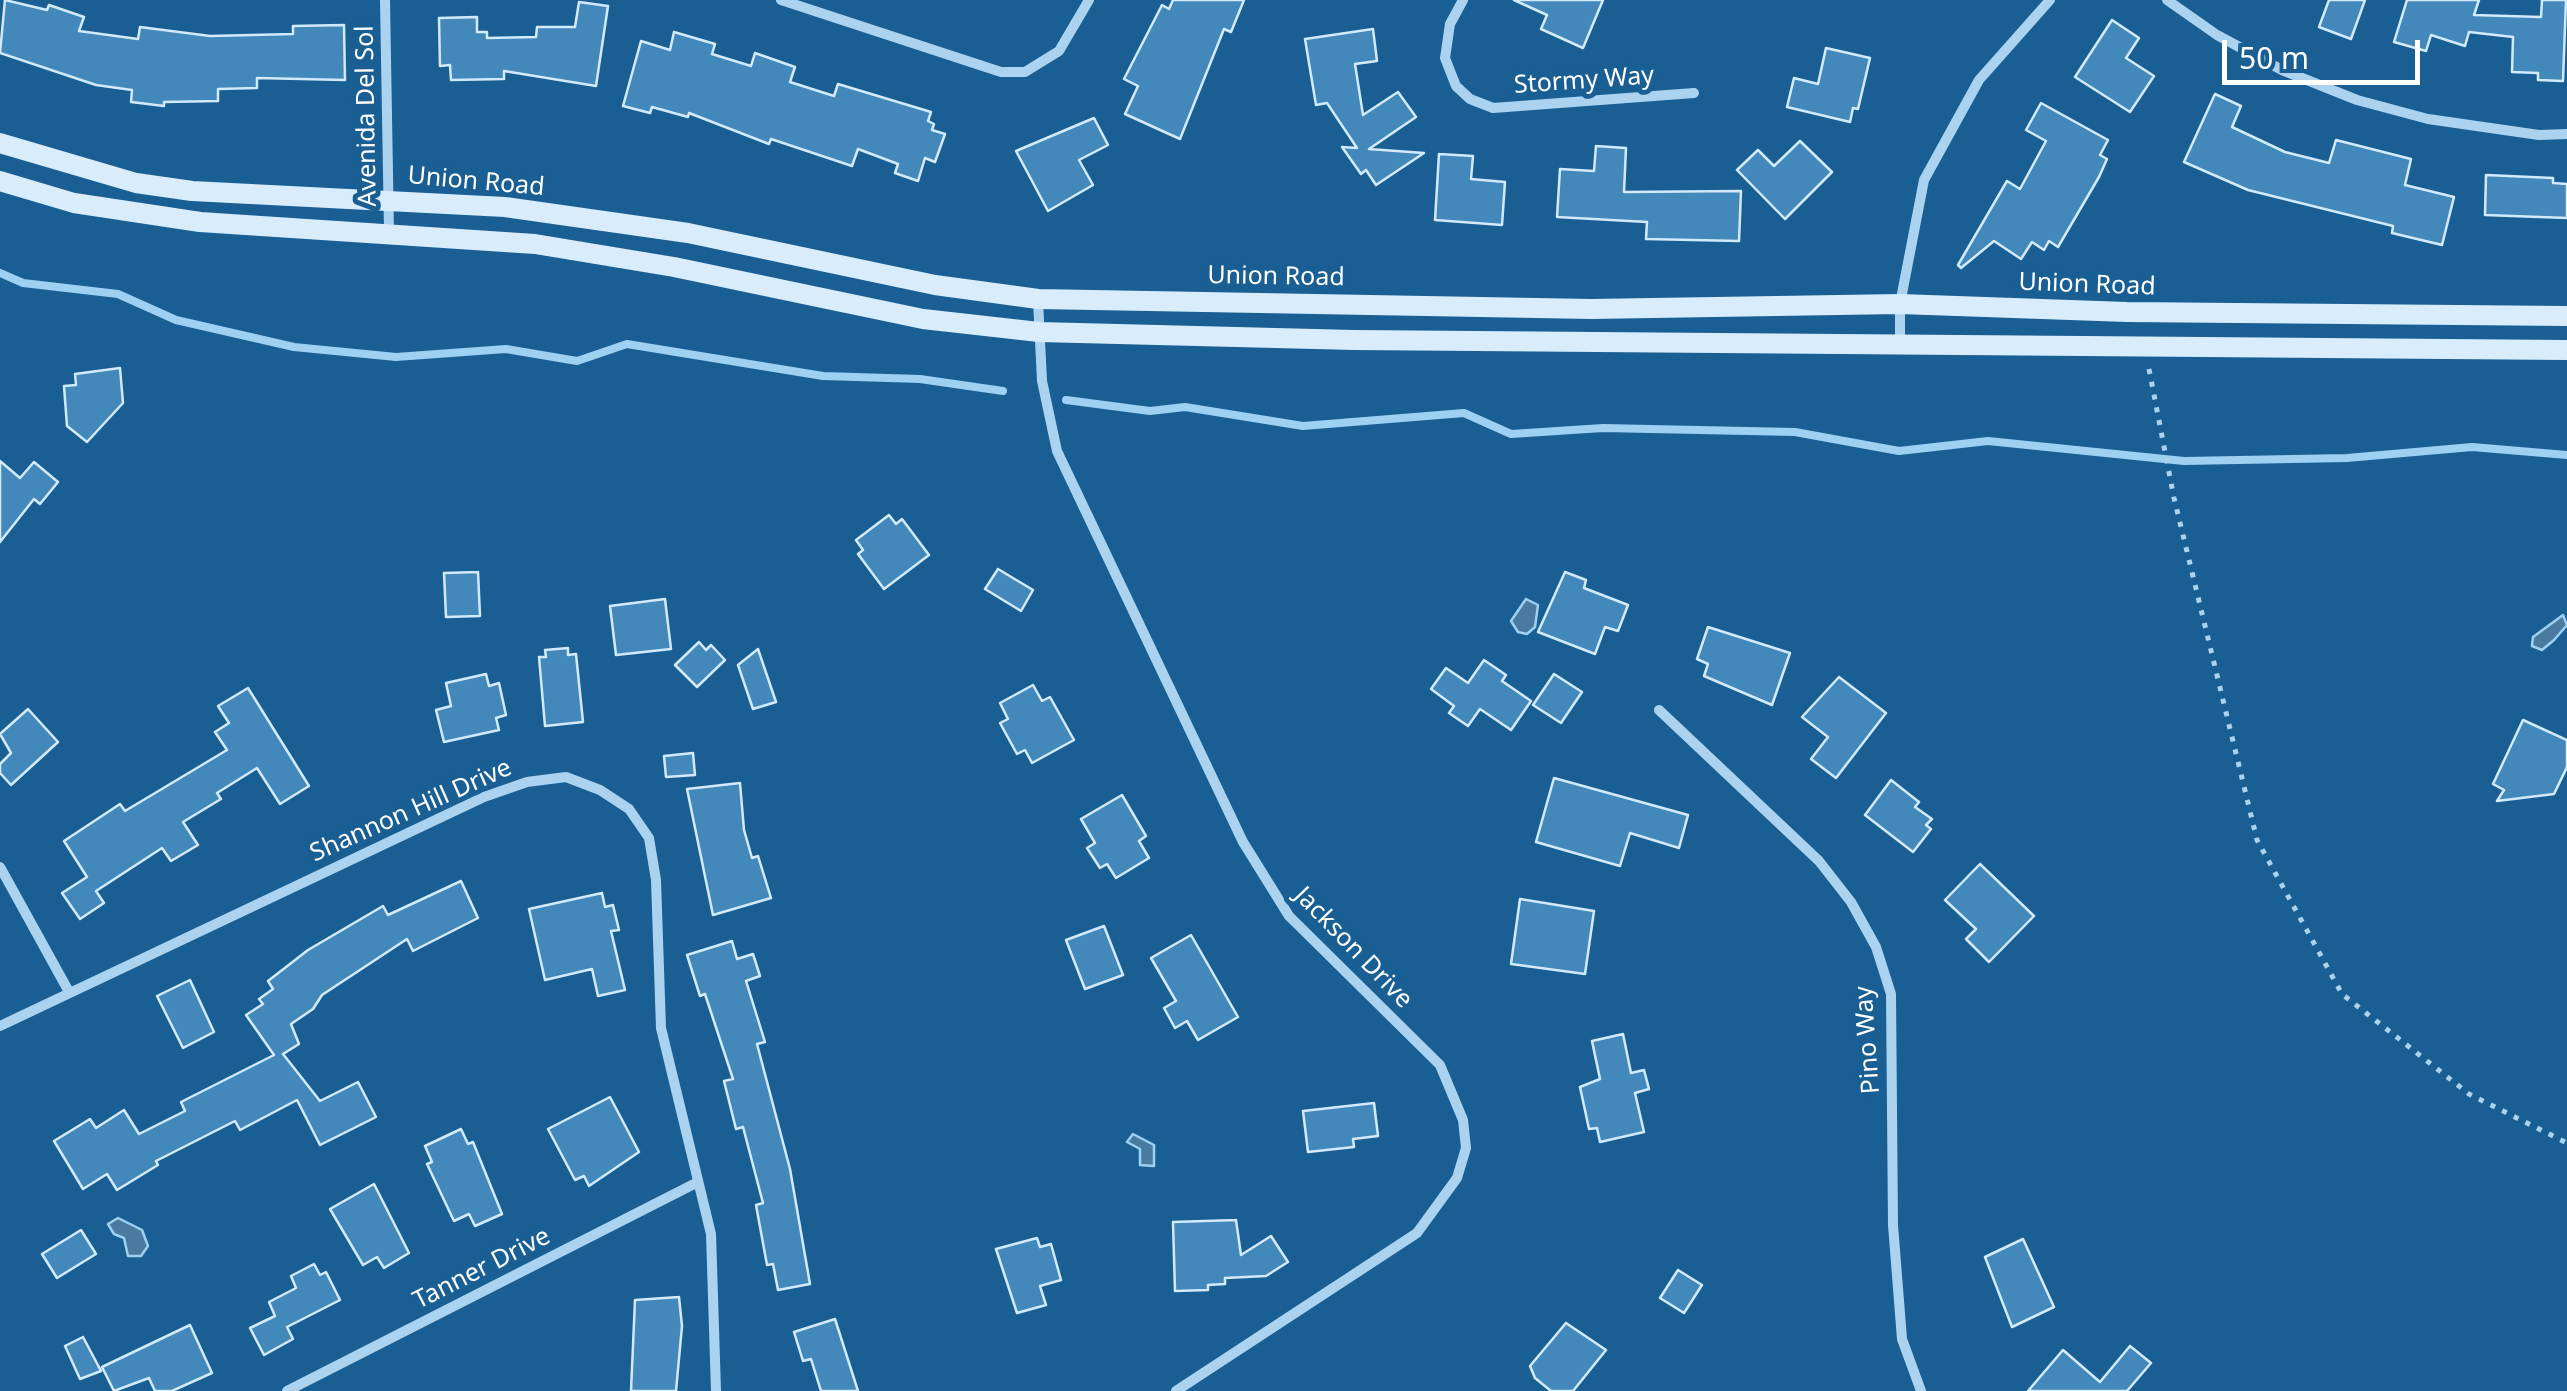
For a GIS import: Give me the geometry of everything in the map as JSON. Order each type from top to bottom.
[{"type":"main road","name":"Union Road","points":[[0,143],[136,183],[192,192],[505,207],[688,234],[935,285],[1038,299],[1591,309],[1900,304],[2127,312],[2567,316]]},
{"type":"main road","points":[[0,180],[74,203],[200,222],[389,231],[535,244],[674,267],[924,319],[1039,332],[1354,340],[2567,350]]},
{"type":"street","name":"Avenida Del Sol","points":[[386,0],[389,231]]},
{"type":"street","points":[[781,0],[1000,72],[1025,72],[1059,51],[1088,0]]},
{"type":"street","name":"Stormy Way","points":[[1464,0],[1450,24],[1446,58],[1456,86],[1470,99],[1493,108],[1694,94]]},
{"type":"street","points":[[1900,342],[1900,304],[1924,180],[1980,80],[2050,0]]},
{"type":"street","points":[[2167,0],[2216,36],[2282,70],[2358,100],[2428,120],[2539,135],[2567,134]]},
{"type":"street","name":"Jackson Drive","points":[[1038,299],[1046,411],[1057,451],[1243,842],[1289,916],[1440,1065],[1464,1120],[1466,1148],[1457,1178],[1416,1233],[1176,1391]]},
{"type":"street","name":"Pino Way","points":[[1659,710],[1819,861],[1852,902],[1876,948],[1891,994],[1893,1224],[1902,1339],[1922,1391]]},
{"type":"street","name":"Shannon Hill Drive","points":[[0,1026],[68,990],[484,797],[527,782],[566,778],[600,790],[629,809],[649,838],[656,880],[660,1028],[711,1234],[716,1391]]},
{"type":"street","points":[[0,867],[68,990]]},
{"type":"street","name":"Tanner Drive","points":[[287,1391],[696,1183]]},
{"type":"path","points":[[2144,346],[2174,498],[2258,840],[2342,994],[2468,1094],[2567,1143]]},
{"type":"water","points":[[1526,599],[1538,605],[1535,627],[1527,634],[1518,632],[1511,621]]},
{"type":"water","points":[[2563,615],[2567,625],[2554,640],[2542,650],[2532,646],[2533,637]]},
{"type":"water","points":[[1133,1134],[1154,1145],[1154,1166],[1140,1165],[1140,1149],[1127,1142]]},
{"type":"water","points":[[118,1218],[142,1230],[148,1246],[141,1256],[128,1256],[124,1238],[114,1234],[108,1224]]},
{"type":"building","points":[[5,0],[47,10],[49,5],[84,17],[79,31],[138,39],[140,27],[210,36],[293,34],[293,26],[344,25],[345,80],[257,78],[257,88],[218,89],[218,101],[164,102],[164,106],[131,102],[132,90],[96,85],[0,53]]},
{"type":"building","points":[[1173,0],[1244,0],[1231,32],[1224,29],[1180,139],[1125,114],[1138,86],[1124,79],[1162,5],[1169,9]]},
{"type":"building","points":[[1514,0],[1603,0],[1583,48],[1541,29],[1547,15]]},
{"type":"building","points":[[2329,0],[2365,0],[2351,39],[2319,27]]},
{"type":"building","points":[[2407,0],[2479,0],[2474,15],[2541,17],[2542,0],[2566,0],[2563,81],[2538,80],[2538,73],[2512,72],[2513,37],[2469,32],[2465,46],[2431,35],[2426,51],[2394,42]]},
{"type":"building","points":[[579,2],[608,6],[596,86],[504,71],[504,79],[451,80],[450,65],[440,66],[439,18],[477,17],[477,32],[487,32],[487,38],[536,37],[537,27],[575,27]]},
{"type":"building","points":[[2112,20],[2139,38],[2126,58],[2154,76],[2130,112],[2075,77]]},
{"type":"building","points":[[1373,29],[1377,61],[1355,64],[1363,115],[1398,92],[1416,117],[1369,149],[1424,153],[1376,185],[1366,170],[1361,174],[1342,147],[1357,148],[1327,103],[1316,105],[1305,39]]},
{"type":"building","points":[[674,32],[715,44],[712,54],[751,66],[755,53],[795,67],[790,82],[834,96],[838,84],[931,112],[928,121],[934,124],[932,130],[945,134],[935,162],[925,158],[918,181],[895,173],[898,164],[858,149],[852,166],[771,139],[769,144],[689,113],[688,117],[652,107],[650,113],[623,106],[641,41],[670,50]]},
{"type":"building","points":[[1826,48],[1870,58],[1858,109],[1853,108],[1850,122],[1787,107],[1794,78],[1818,84]]},
{"type":"building","points":[[2215,94],[2241,106],[2232,127],[2285,152],[2329,163],[2336,140],[2411,159],[2405,185],[2454,197],[2442,245],[2392,233],[2393,226],[2248,190],[2184,162]]},
{"type":"building","points":[[2041,103],[2108,140],[2100,155],[2107,159],[2099,177],[2058,247],[2049,241],[2044,250],[2032,242],[2021,259],[1994,241],[1961,268],[1958,265],[2007,181],[2020,189],[2046,141],[2026,130]]},
{"type":"building","points":[[1094,118],[1108,145],[1079,160],[1093,185],[1048,211],[1016,151]]},
{"type":"building","points":[[1800,141],[1832,172],[1785,219],[1737,170],[1758,150],[1774,166]]},
{"type":"building","points":[[1596,146],[1626,148],[1624,192],[1741,191],[1739,241],[1646,239],[1647,222],[1557,217],[1560,169],[1594,171]]},
{"type":"building","points":[[1439,154],[1473,156],[1471,179],[1505,182],[1502,225],[1435,220]]},
{"type":"building","points":[[2486,175],[2553,178],[2553,183],[2567,184],[2567,218],[2485,215]]},
{"type":"building","points":[[120,368],[123,403],[87,442],[67,426],[64,386],[76,385],[75,374]]},
{"type":"building","points":[[0,461],[20,478],[34,462],[58,482],[40,504],[34,499],[0,542]]},
{"type":"building","points":[[889,515],[896,524],[902,519],[929,555],[884,589],[858,554],[863,550],[856,540]]},
{"type":"building","points":[[998,569],[1033,590],[1021,611],[985,589]]},
{"type":"building","points":[[478,572],[480,616],[446,617],[444,573]]},
{"type":"building","points":[[1565,572],[1586,580],[1584,588],[1628,605],[1618,631],[1605,627],[1595,654],[1538,632]]},
{"type":"building","points":[[665,599],[671,649],[616,655],[610,606]]},
{"type":"building","points":[[1708,627],[1790,653],[1772,705],[1704,676],[1708,664],[1697,659]]},
{"type":"building","points":[[699,642],[706,650],[711,645],[725,660],[697,687],[675,665]]},
{"type":"building","points":[[568,648],[568,655],[576,654],[583,722],[545,726],[539,657],[546,657],[545,650]]},
{"type":"building","points":[[758,649],[776,702],[753,709],[738,665]]},
{"type":"building","points":[[1484,660],[1506,675],[1502,681],[1531,701],[1511,730],[1480,709],[1468,726],[1449,713],[1454,706],[1431,689],[1446,668],[1468,683]]},
{"type":"building","points":[[486,674],[489,686],[499,683],[506,715],[496,718],[499,730],[444,742],[436,710],[451,706],[446,683]]},
{"type":"building","points":[[1554,674],[1582,692],[1561,723],[1533,705]]},
{"type":"building","points":[[1839,677],[1886,713],[1836,778],[1811,759],[1828,737],[1802,717]]},
{"type":"building","points":[[1033,685],[1042,701],[1050,697],[1074,740],[1032,763],[1025,750],[1017,754],[1000,723],[1008,719],[1000,703]]},
{"type":"building","points":[[248,688],[309,786],[280,804],[257,768],[217,793],[221,799],[183,822],[198,845],[171,861],[162,848],[96,891],[104,903],[80,919],[62,893],[87,877],[64,841],[120,804],[125,811],[227,750],[215,732],[229,723],[218,706]]},
{"type":"building","points":[[28,709],[58,742],[11,785],[0,773],[0,764],[11,753],[0,734]]},
{"type":"building","points":[[2523,720],[2567,740],[2567,767],[2554,794],[2497,801],[2504,790],[2493,784]]},
{"type":"building","points":[[693,753],[695,775],[666,777],[664,756]]},
{"type":"building","points":[[1554,778],[1688,815],[1679,848],[1630,833],[1620,866],[1536,842]]},
{"type":"building","points":[[1891,780],[1919,802],[1915,807],[1932,819],[1926,825],[1931,829],[1913,852],[1865,815]]},
{"type":"building","points":[[740,783],[744,830],[752,858],[758,856],[771,898],[713,915],[687,789]]},
{"type":"building","points":[[1122,795],[1146,836],[1139,841],[1149,858],[1116,878],[1107,864],[1100,868],[1087,848],[1095,843],[1081,819]]},
{"type":"building","points":[[1980,864],[2034,916],[1989,962],[1966,939],[1976,929],[1945,900]]},
{"type":"building","points":[[461,881],[478,918],[413,951],[407,939],[322,995],[313,1009],[291,1024],[299,1044],[283,1054],[320,1101],[358,1082],[376,1117],[320,1145],[297,1100],[240,1130],[235,1121],[156,1161],[158,1165],[117,1190],[107,1174],[83,1189],[54,1141],[90,1119],[96,1128],[124,1110],[139,1134],[185,1111],[181,1102],[274,1055],[246,1015],[263,1004],[259,999],[273,989],[268,981],[308,950],[383,906],[388,915]]},
{"type":"building","points":[[602,893],[605,907],[613,905],[619,930],[611,931],[625,990],[598,996],[592,969],[545,980],[529,909]]},
{"type":"building","points":[[1520,899],[1594,911],[1585,974],[1511,964]]},
{"type":"building","points":[[1104,926],[1123,975],[1085,989],[1066,940]]},
{"type":"building","points":[[1191,935],[1238,1017],[1198,1040],[1187,1021],[1175,1028],[1164,1008],[1176,1001],[1151,958]]},
{"type":"building","points":[[732,941],[737,959],[753,954],[760,976],[746,981],[765,1042],[757,1044],[790,1169],[810,1284],[778,1290],[773,1264],[767,1265],[756,1205],[763,1203],[743,1127],[736,1129],[724,1081],[733,1079],[705,994],[700,996],[687,955]]},
{"type":"building","points":[[190,980],[214,1032],[183,1048],[157,996]]},
{"type":"building","points":[[1623,1034],[1631,1073],[1644,1070],[1649,1089],[1635,1093],[1644,1132],[1600,1142],[1597,1128],[1589,1129],[1580,1087],[1600,1079],[1592,1041]]},
{"type":"building","points":[[610,1097],[639,1152],[589,1186],[584,1176],[575,1180],[548,1129]]},
{"type":"building","points":[[1374,1103],[1378,1136],[1353,1139],[1354,1147],[1308,1152],[1303,1111]]},
{"type":"building","points":[[461,1129],[468,1144],[473,1142],[502,1214],[475,1226],[469,1214],[454,1221],[427,1164],[432,1162],[425,1146]]},
{"type":"building","points":[[374,1184],[409,1253],[384,1268],[377,1257],[363,1265],[330,1209]]},
{"type":"building","points":[[1236,1220],[1241,1255],[1271,1236],[1288,1262],[1266,1276],[1225,1278],[1225,1284],[1208,1285],[1208,1290],[1175,1291],[1173,1222]]},
{"type":"building","points":[[81,1230],[96,1254],[57,1278],[42,1254]]},
{"type":"building","points":[[1037,1238],[1040,1247],[1051,1244],[1061,1280],[1040,1286],[1046,1305],[1017,1313],[996,1249]]},
{"type":"building","points":[[2023,1239],[2054,1307],[2012,1327],[1985,1257]]},
{"type":"building","points":[[314,1264],[320,1275],[326,1272],[340,1300],[287,1327],[293,1339],[264,1355],[250,1328],[275,1316],[269,1302],[296,1288],[291,1276]]},
{"type":"building","points":[[1678,1270],[1702,1285],[1684,1313],[1660,1298]]},
{"type":"building","points":[[679,1297],[682,1326],[676,1391],[631,1391],[635,1300]]},
{"type":"building","points":[[835,1319],[858,1391],[821,1391],[811,1359],[803,1361],[794,1332]]},
{"type":"building","points":[[1566,1323],[1606,1350],[1573,1391],[1551,1391],[1535,1378],[1530,1366]]},
{"type":"building","points":[[190,1325],[212,1373],[172,1391],[155,1391],[149,1378],[114,1391],[102,1367]]},
{"type":"building","points":[[83,1337],[101,1371],[80,1379],[65,1346]]},
{"type":"building","points":[[2130,1346],[2151,1363],[2127,1391],[2028,1391],[2063,1350],[2100,1382]]},
{"type":"waterway","points":[[0,273],[23,283],[118,294],[176,320],[294,347],[396,357],[506,349],[577,361],[627,344],[823,376],[920,379],[1003,391]]},
{"type":"waterway","points":[[1066,400],[1150,411],[1185,407],[1303,426],[1464,413],[1511,434],[1603,428],[1795,432],[1899,451],[1988,441],[2184,461],[2347,458],[2472,447],[2567,455]]}]
